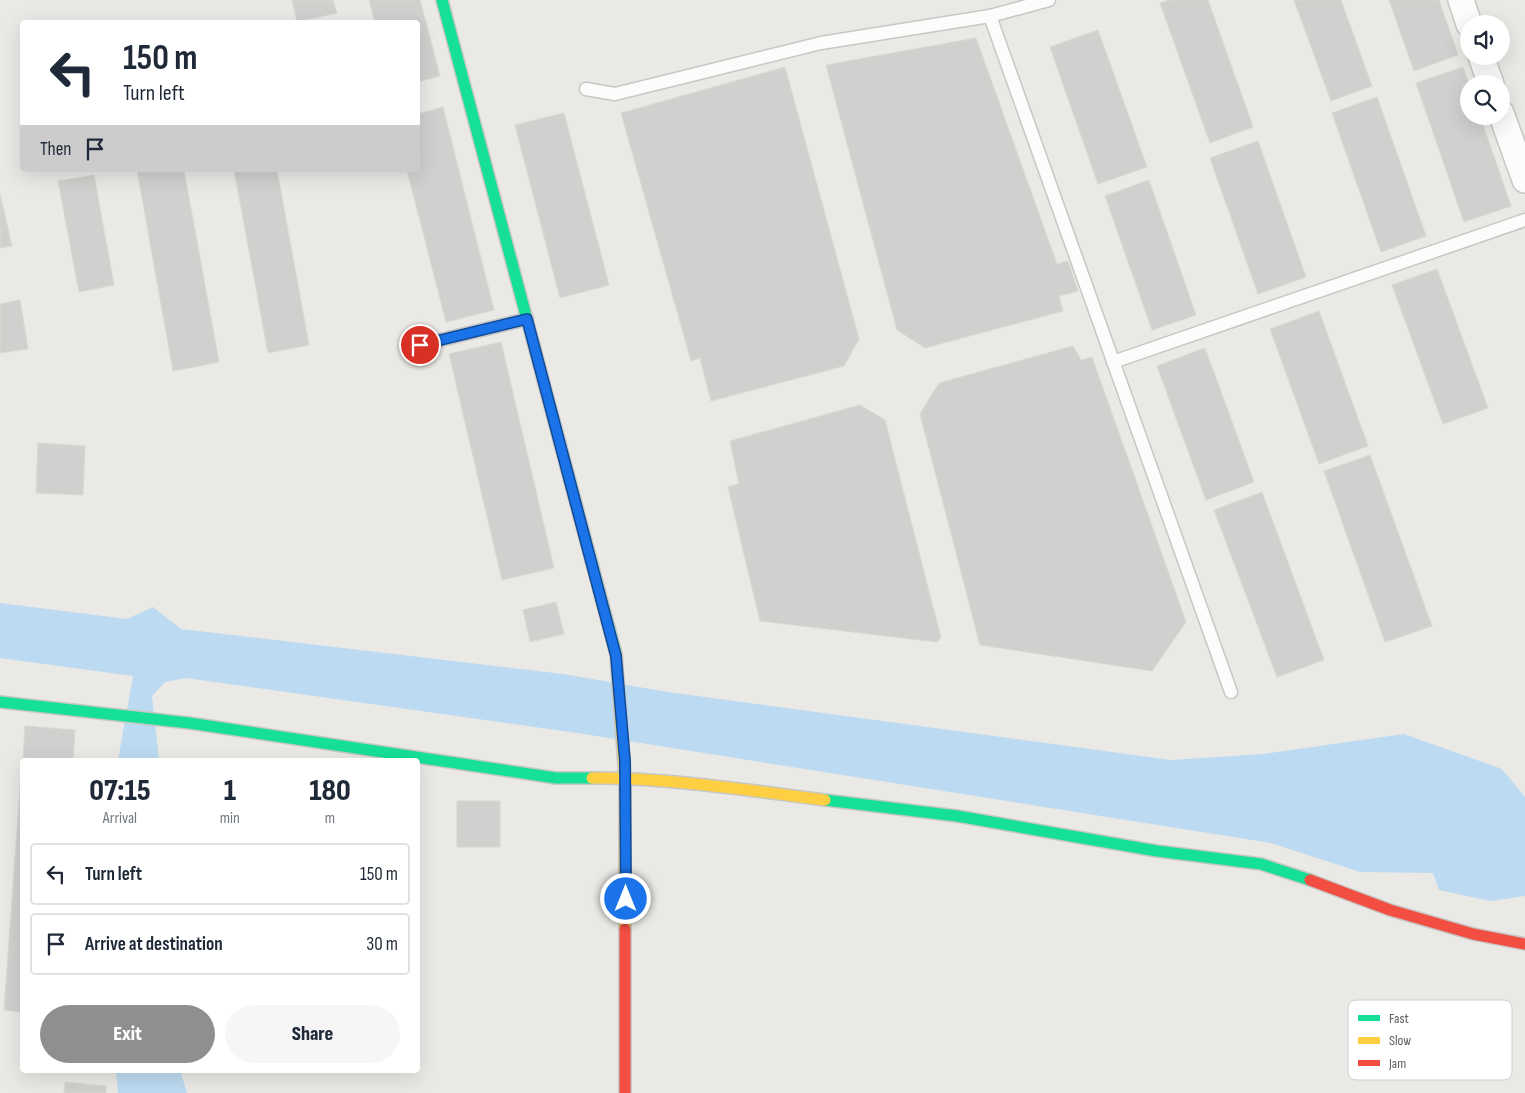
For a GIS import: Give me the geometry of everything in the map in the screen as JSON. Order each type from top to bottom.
[{"type":"street","points":[[442,0],[616,656],[626,778],[626,1093]]},
{"type":"street","points":[[1461,0],[1466,15]]},
{"type":"street","points":[[1505,125],[1525,180]]},
{"type":"street","points":[[0,702],[189,723],[556,778],[626,778],[690,783],[957,816],[1157,851],[1261,864],[1314,881],[1390,910],[1473,934],[1525,944]]},
{"type":"lane","points":[[586,89],[615,94],[821,43],[990,16],[1049,0]]},
{"type":"lane","points":[[990,16],[1231,692]]},
{"type":"lane","points":[[1113,362],[1525,220]]},
{"type":"lane","points":[[420,345],[527,319]]},
{"type":"water","points":[[0,603],[127,619],[153,607],[181,629],[563,674],[668,692],[1171,760],[1263,754],[1404,734],[1502,769],[1525,797],[1525,896],[1490,901],[1439,890],[1433,873],[1360,872],[1271,843],[584,734],[186,678],[165,682],[152,696],[159,758],[118,758],[133,676],[0,658]]},
{"type":"water","points":[[116,1073],[181,1073],[187,1093],[118,1093]]},
{"type":"building","points":[[292,0],[333,0],[337,13],[306,20],[297,20]]},
{"type":"building","points":[[369,0],[420,0],[440,76],[420,81],[420,20],[374,20]]},
{"type":"building","points":[[1169,0],[1208,0],[1253,127],[1210,143],[1160,3]]},
{"type":"building","points":[[1294,0],[1341,0],[1372,86],[1331,101]]},
{"type":"building","points":[[1389,0],[1439,0],[1458,55],[1414,71]]},
{"type":"building","points":[[1098,30],[1147,167],[1098,184],[1050,47]]},
{"type":"building","points":[[976,38],[1057,264],[1068,261],[1078,291],[1059,296],[1063,311],[925,348],[897,330],[826,65]]},
{"type":"building","points":[[785,67],[859,339],[844,366],[711,401],[700,358],[691,361],[621,113]]},
{"type":"building","points":[[1463,67],[1466,75],[1460,75],[1460,125],[1483,125],[1511,206],[1464,222],[1416,83]]},
{"type":"building","points":[[1377,97],[1426,236],[1381,252],[1332,113]]},
{"type":"building","points":[[443,107],[494,310],[446,322],[408,172],[420,172],[420,113]]},
{"type":"building","points":[[564,113],[609,285],[560,298],[515,125]]},
{"type":"building","points":[[1258,141],[1306,277],[1258,294],[1210,158]]},
{"type":"building","points":[[137,172],[184,172],[219,362],[173,371]]},
{"type":"building","points":[[234,172],[277,172],[309,345],[268,353]]},
{"type":"building","points":[[94,175],[114,285],[79,292],[58,181]]},
{"type":"building","points":[[1149,180],[1196,315],[1152,330],[1105,196]]},
{"type":"building","points":[[0,194],[12,246],[0,248]]},
{"type":"building","points":[[1437,269],[1488,408],[1443,424],[1392,285]]},
{"type":"building","points":[[20,300],[28,349],[0,353],[0,304]]},
{"type":"building","points":[[1319,311],[1368,446],[1319,464],[1270,329]]},
{"type":"building","points":[[501,342],[554,568],[502,580],[449,354]]},
{"type":"building","points":[[1073,346],[1081,360],[1092,357],[1186,622],[1152,671],[980,645],[920,414],[939,383]]},
{"type":"building","points":[[1205,348],[1254,482],[1206,500],[1157,366]]},
{"type":"building","points":[[860,405],[885,420],[941,638],[937,642],[760,621],[728,487],[739,484],[730,441]]},
{"type":"building","points":[[38,443],[85,446],[83,495],[36,493]]},
{"type":"building","points":[[1370,455],[1432,626],[1385,642],[1324,471]]},
{"type":"building","points":[[1262,492],[1324,660],[1277,677],[1214,510]]},
{"type":"building","points":[[556,602],[564,634],[530,642],[523,610]]},
{"type":"building","points":[[25,726],[75,730],[73,758],[23,758]]},
{"type":"building","points":[[20,789],[20,1012],[4,1010]]},
{"type":"building","points":[[457,801],[500,801],[500,847],[457,847]]},
{"type":"building","points":[[65,1082],[106,1086],[106,1093],[64,1093]]},
{"type":"traffic: fast","points":[[442,0],[616,654]]},
{"type":"traffic: fast","points":[[0,702],[189,723],[556,778],[592,778]]},
{"type":"traffic: fast","points":[[825,800],[957,816],[1157,851],[1261,864],[1310,880]]},
{"type":"traffic: slow","points":[[616,654],[625,778],[625,929]]},
{"type":"traffic: slow","points":[[592,778],[679,782],[825,800]]},
{"type":"traffic: jam","points":[[1310,880],[1390,910],[1473,934],[1525,944]]},
{"type":"traffic: jam","points":[[625,929],[625,1093]]},
{"type":"route","points":[[420,345],[527,319],[616,656],[625,761],[626,899]]}]
